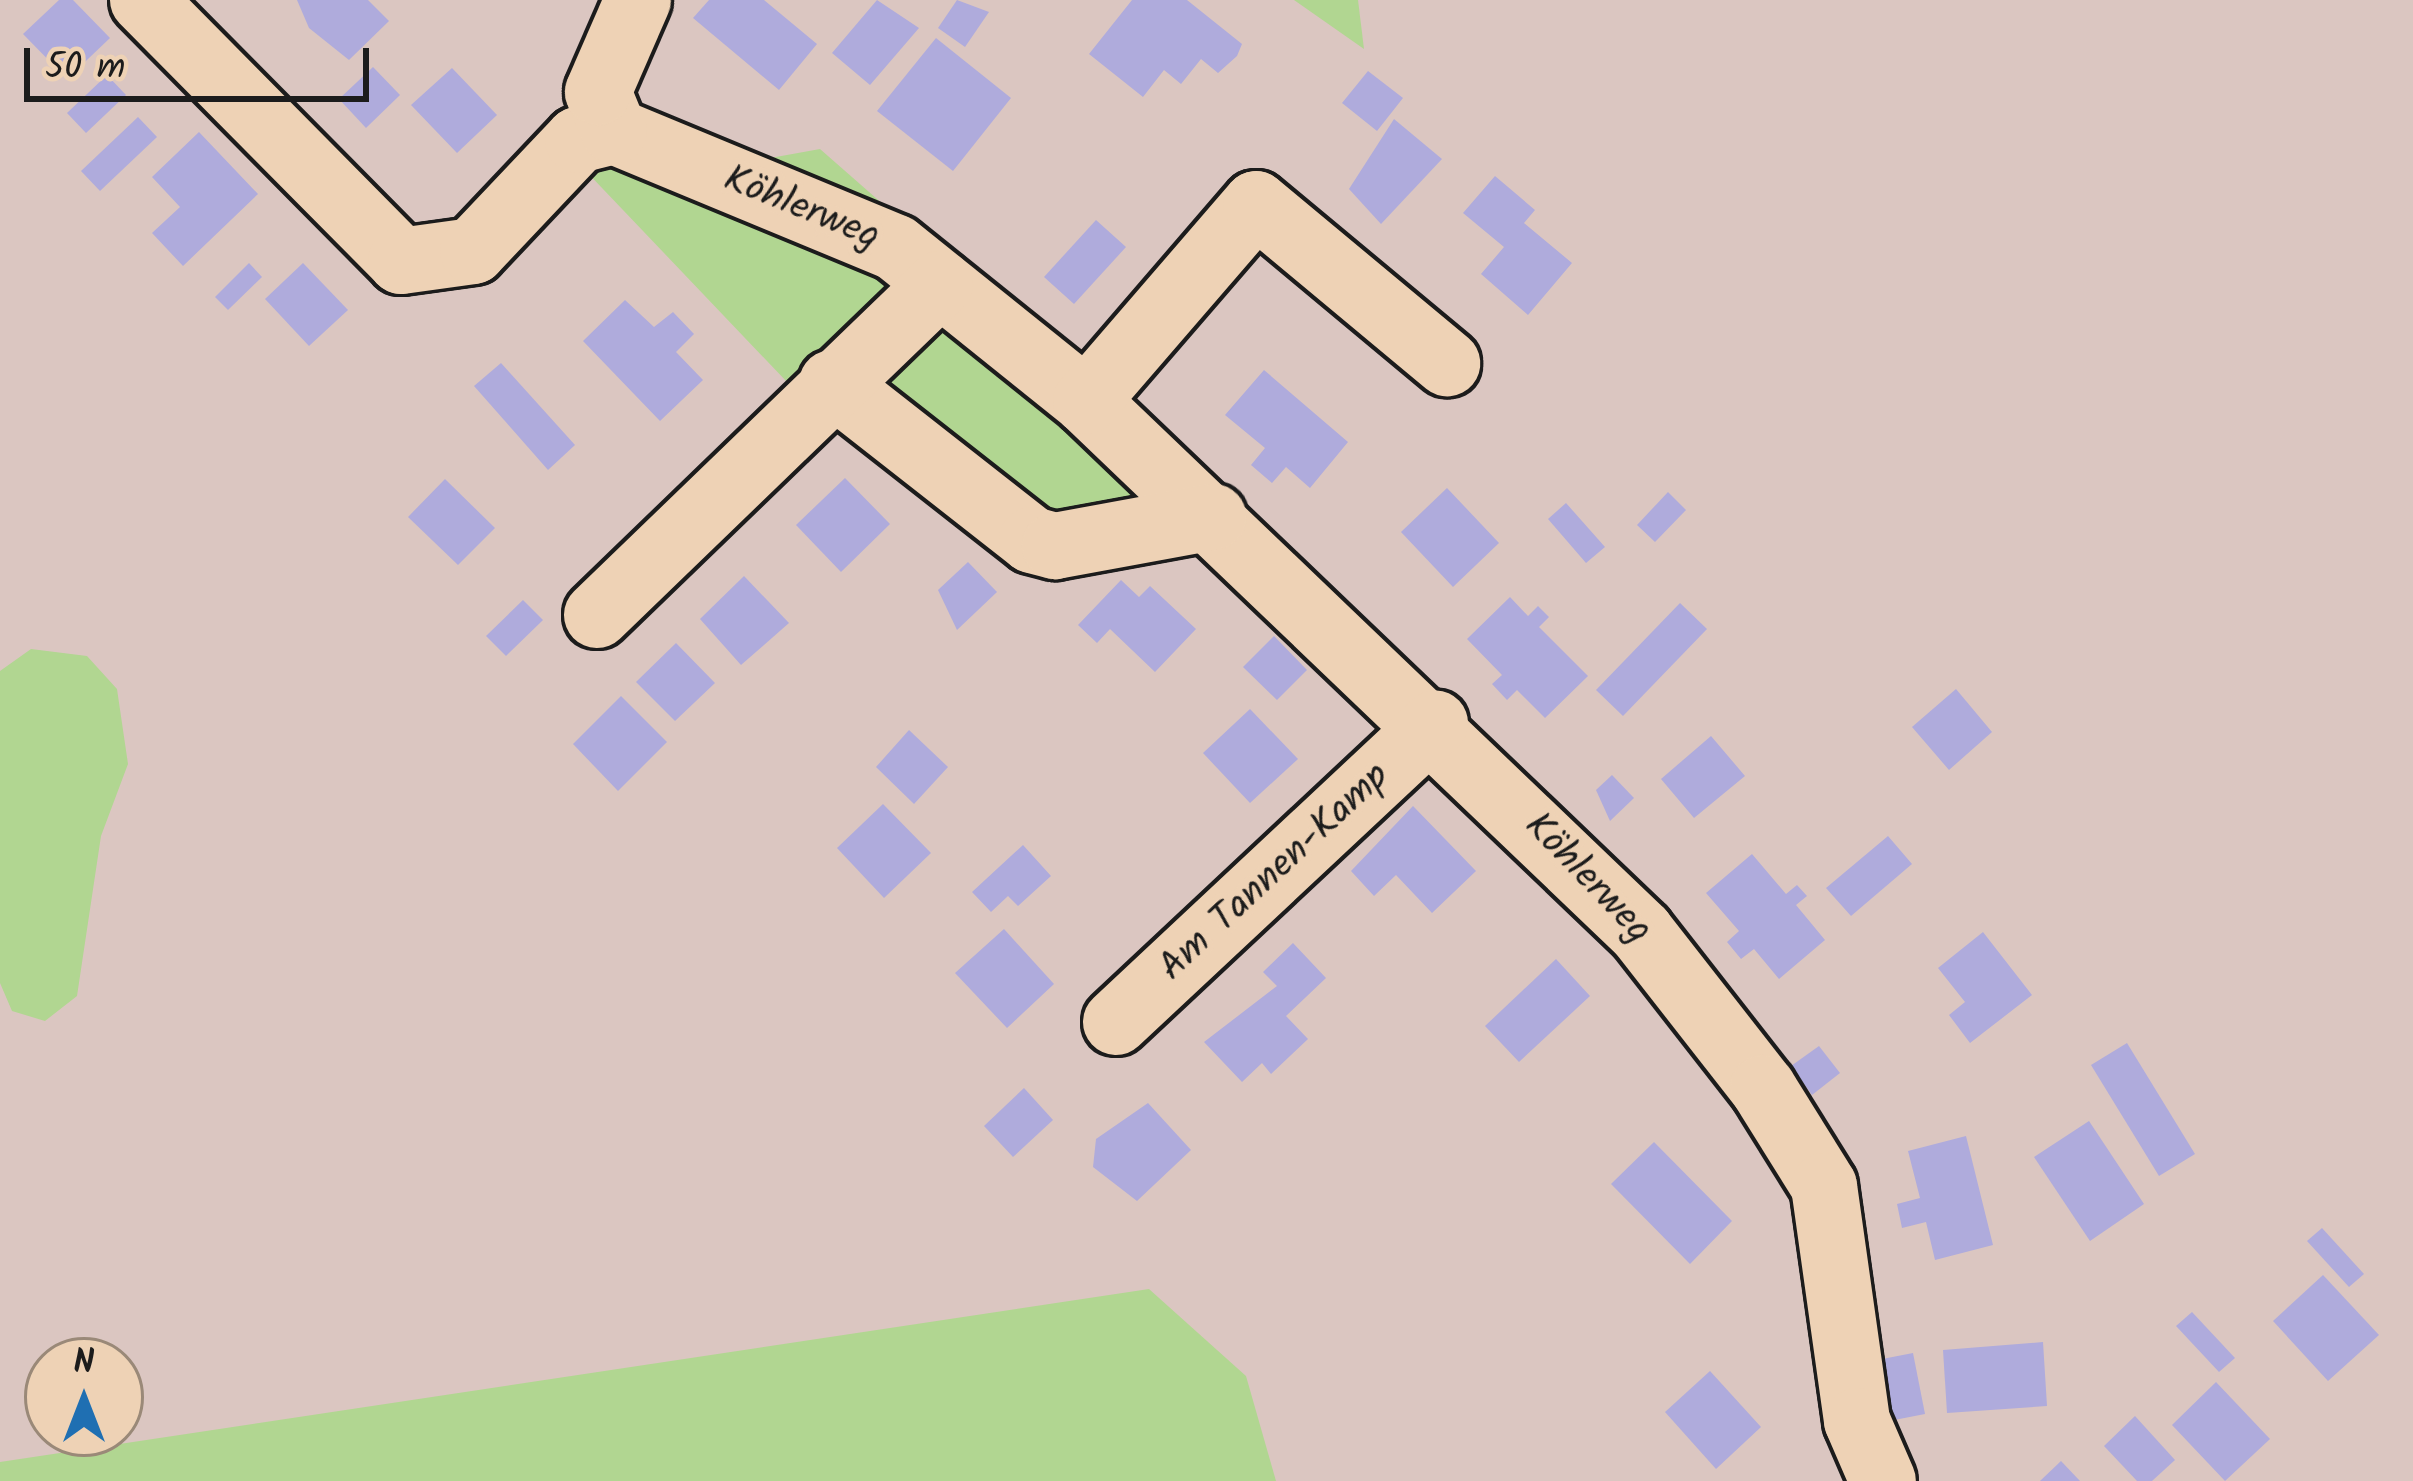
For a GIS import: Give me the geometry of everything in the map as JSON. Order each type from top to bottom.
[{"type":"street","points":[[143,0],[401,261],[473,251],[578,140],[614,131],[598,92],[638,0]]},
{"type":"street","name":"Köhlerweg","points":[[614,131],[839,220],[940,284],[1086,400],[1213,517],[1435,724],[1641,932],[1813,1158],[1857,1421],[1883,1481]]},
{"type":"street","points":[[1086,400],[1256,204],[1447,363]]},
{"type":"street","points":[[598,615],[832,383],[940,284]]},
{"type":"street","points":[[832,383],[1032,540],[1055,546],[1213,517]]},
{"type":"street","name":"Am Tannen-Kamp","points":[[1115,1022],[1435,724]]},
{"type":"green space","points":[[1294,0],[1358,0],[1364,49]]},
{"type":"green space","points":[[629,122],[732,165],[820,149],[1248,524],[1025,571],[787,382],[582,167]]},
{"type":"green space","points":[[31,649],[87,656],[117,689],[128,764],[101,836],[77,996],[45,1021],[12,1011],[0,983],[0,671]]},
{"type":"green space","points":[[1149,1289],[1246,1376],[1276,1481],[0,1481],[0,1462],[33,1457],[144,1457],[144,1440]]},
{"type":"building","points":[[59,0],[73,0],[110,38],[67,79],[23,34]]},
{"type":"building","points":[[297,0],[368,0],[389,21],[349,60],[309,28]]},
{"type":"building","points":[[709,0],[764,0],[817,44],[779,90],[693,18]]},
{"type":"building","points":[[877,0],[919,28],[870,85],[832,53]]},
{"type":"building","points":[[957,0],[989,12],[965,47],[938,28]]},
{"type":"building","points":[[1132,0],[1187,0],[1242,44],[1237,56],[1218,73],[1201,59],[1181,84],[1164,70],[1143,97],[1089,54]]},
{"type":"building","points":[[936,38],[1011,98],[953,171],[877,111]]},
{"type":"building","points":[[373,67],[400,95],[366,128],[339,99]]},
{"type":"building","points":[[452,68],[497,115],[457,153],[411,105]]},
{"type":"building","points":[[1368,71],[1403,98],[1377,131],[1342,103]]},
{"type":"building","points":[[107,75],[126,95],[86,133],[67,113]]},
{"type":"building","points":[[138,117],[157,137],[100,191],[81,171]]},
{"type":"building","points":[[1394,119],[1442,159],[1381,224],[1349,189]]},
{"type":"building","points":[[199,132],[258,194],[183,266],[152,233],[180,207],[152,177]]},
{"type":"building","points":[[1495,176],[1535,210],[1524,223],[1572,263],[1528,315],[1481,274],[1504,247],[1463,213]]},
{"type":"building","points":[[1096,220],[1126,247],[1074,304],[1044,277]]},
{"type":"building","points":[[249,263],[262,277],[228,310],[215,297]]},
{"type":"building","points":[[303,263],[348,310],[309,346],[265,299]]},
{"type":"building","points":[[625,300],[654,327],[673,312],[694,334],[676,352],[703,380],[660,421],[583,341]]},
{"type":"building","points":[[501,363],[575,445],[548,470],[474,386]]},
{"type":"building","points":[[1264,370],[1348,442],[1310,488],[1286,467],[1272,483],[1251,465],[1265,448],[1225,415]]},
{"type":"building","points":[[845,478],[890,524],[841,572],[796,525]]},
{"type":"building","points":[[445,479],[495,528],[458,565],[408,517]]},
{"type":"building","points":[[1447,488],[1499,543],[1453,587],[1401,532]]},
{"type":"building","points":[[1668,492],[1686,510],[1655,542],[1637,525]]},
{"type":"building","points":[[1566,503],[1605,547],[1586,563],[1548,519]]},
{"type":"building","points":[[968,562],[997,592],[957,630],[938,590]]},
{"type":"building","points":[[744,576],[789,623],[741,665],[700,619]]},
{"type":"building","points":[[1121,580],[1139,597],[1150,586],[1196,629],[1155,672],[1110,629],[1097,643],[1078,625]]},
{"type":"building","points":[[1510,597],[1528,616],[1538,606],[1549,617],[1539,627],[1588,676],[1545,718],[1517,690],[1507,700],[1492,684],[1502,675],[1467,639]]},
{"type":"building","points":[[523,600],[543,620],[506,656],[486,636]]},
{"type":"building","points":[[1680,603],[1707,629],[1623,716],[1596,690]]},
{"type":"building","points":[[1274,636],[1307,670],[1277,700],[1243,667]]},
{"type":"building","points":[[676,643],[715,683],[675,721],[636,682]]},
{"type":"building","points":[[1956,689],[1992,732],[1949,770],[1912,727]]},
{"type":"building","points":[[621,696],[667,742],[618,791],[573,744]]},
{"type":"building","points":[[1250,709],[1298,759],[1250,803],[1203,753]]},
{"type":"building","points":[[909,730],[948,767],[914,804],[876,767]]},
{"type":"building","points":[[1711,736],[1745,776],[1694,818],[1661,779]]},
{"type":"building","points":[[1612,775],[1634,798],[1610,821],[1596,790]]},
{"type":"building","points":[[883,804],[931,853],[884,898],[837,848]]},
{"type":"building","points":[[1413,806],[1476,871],[1432,913],[1396,875],[1374,896],[1351,871]]},
{"type":"building","points":[[1888,836],[1912,864],[1851,916],[1826,888]]},
{"type":"building","points":[[1023,845],[1051,876],[1018,906],[1008,896],[991,912],[972,892]]},
{"type":"building","points":[[1752,854],[1786,894],[1797,885],[1807,896],[1796,905],[1825,940],[1779,979],[1754,949],[1741,959],[1727,942],[1739,931],[1706,893]]},
{"type":"building","points":[[1004,929],[1054,984],[1007,1028],[955,973]]},
{"type":"building","points":[[1983,932],[2032,995],[1970,1043],[1949,1015],[1965,1002],[1938,968]]},
{"type":"building","points":[[1293,943],[1326,978],[1286,1016],[1308,1039],[1271,1074],[1262,1063],[1242,1082],[1204,1042],[1277,986],[1263,972]]},
{"type":"building","points":[[1556,959],[1590,996],[1519,1062],[1485,1026]]},
{"type":"building","points":[[2127,1043],[2195,1154],[2159,1176],[2091,1065]]},
{"type":"building","points":[[1819,1046],[1840,1073],[1812,1095],[1791,1066]]},
{"type":"building","points":[[1024,1088],[1053,1120],[1013,1157],[984,1126]]},
{"type":"building","points":[[1148,1103],[1191,1150],[1137,1201],[1093,1167],[1096,1139]]},
{"type":"building","points":[[2089,1121],[2144,1204],[2090,1241],[2034,1157]]},
{"type":"building","points":[[1966,1136],[1993,1245],[1935,1260],[1926,1222],[1902,1228],[1897,1204],[1920,1198],[1908,1151]]},
{"type":"building","points":[[1654,1142],[1732,1221],[1690,1264],[1611,1184]]},
{"type":"building","points":[[2322,1228],[2364,1274],[2349,1287],[2307,1241]]},
{"type":"building","points":[[2323,1275],[2379,1335],[2328,1381],[2273,1321]]},
{"type":"building","points":[[2192,1312],[2235,1358],[2219,1372],[2176,1326]]},
{"type":"building","points":[[2043,1342],[2047,1406],[1947,1413],[1943,1350]]},
{"type":"building","points":[[1913,1353],[1925,1414],[1884,1422],[1872,1361]]},
{"type":"building","points":[[1710,1371],[1761,1427],[1716,1469],[1665,1412]]},
{"type":"building","points":[[2216,1382],[2270,1439],[2225,1481],[2172,1425]]},
{"type":"building","points":[[2135,1416],[2175,1460],[2152,1481],[2137,1481],[2104,1446]]},
{"type":"building","points":[[2061,1461],[2080,1481],[2040,1481]]}]
